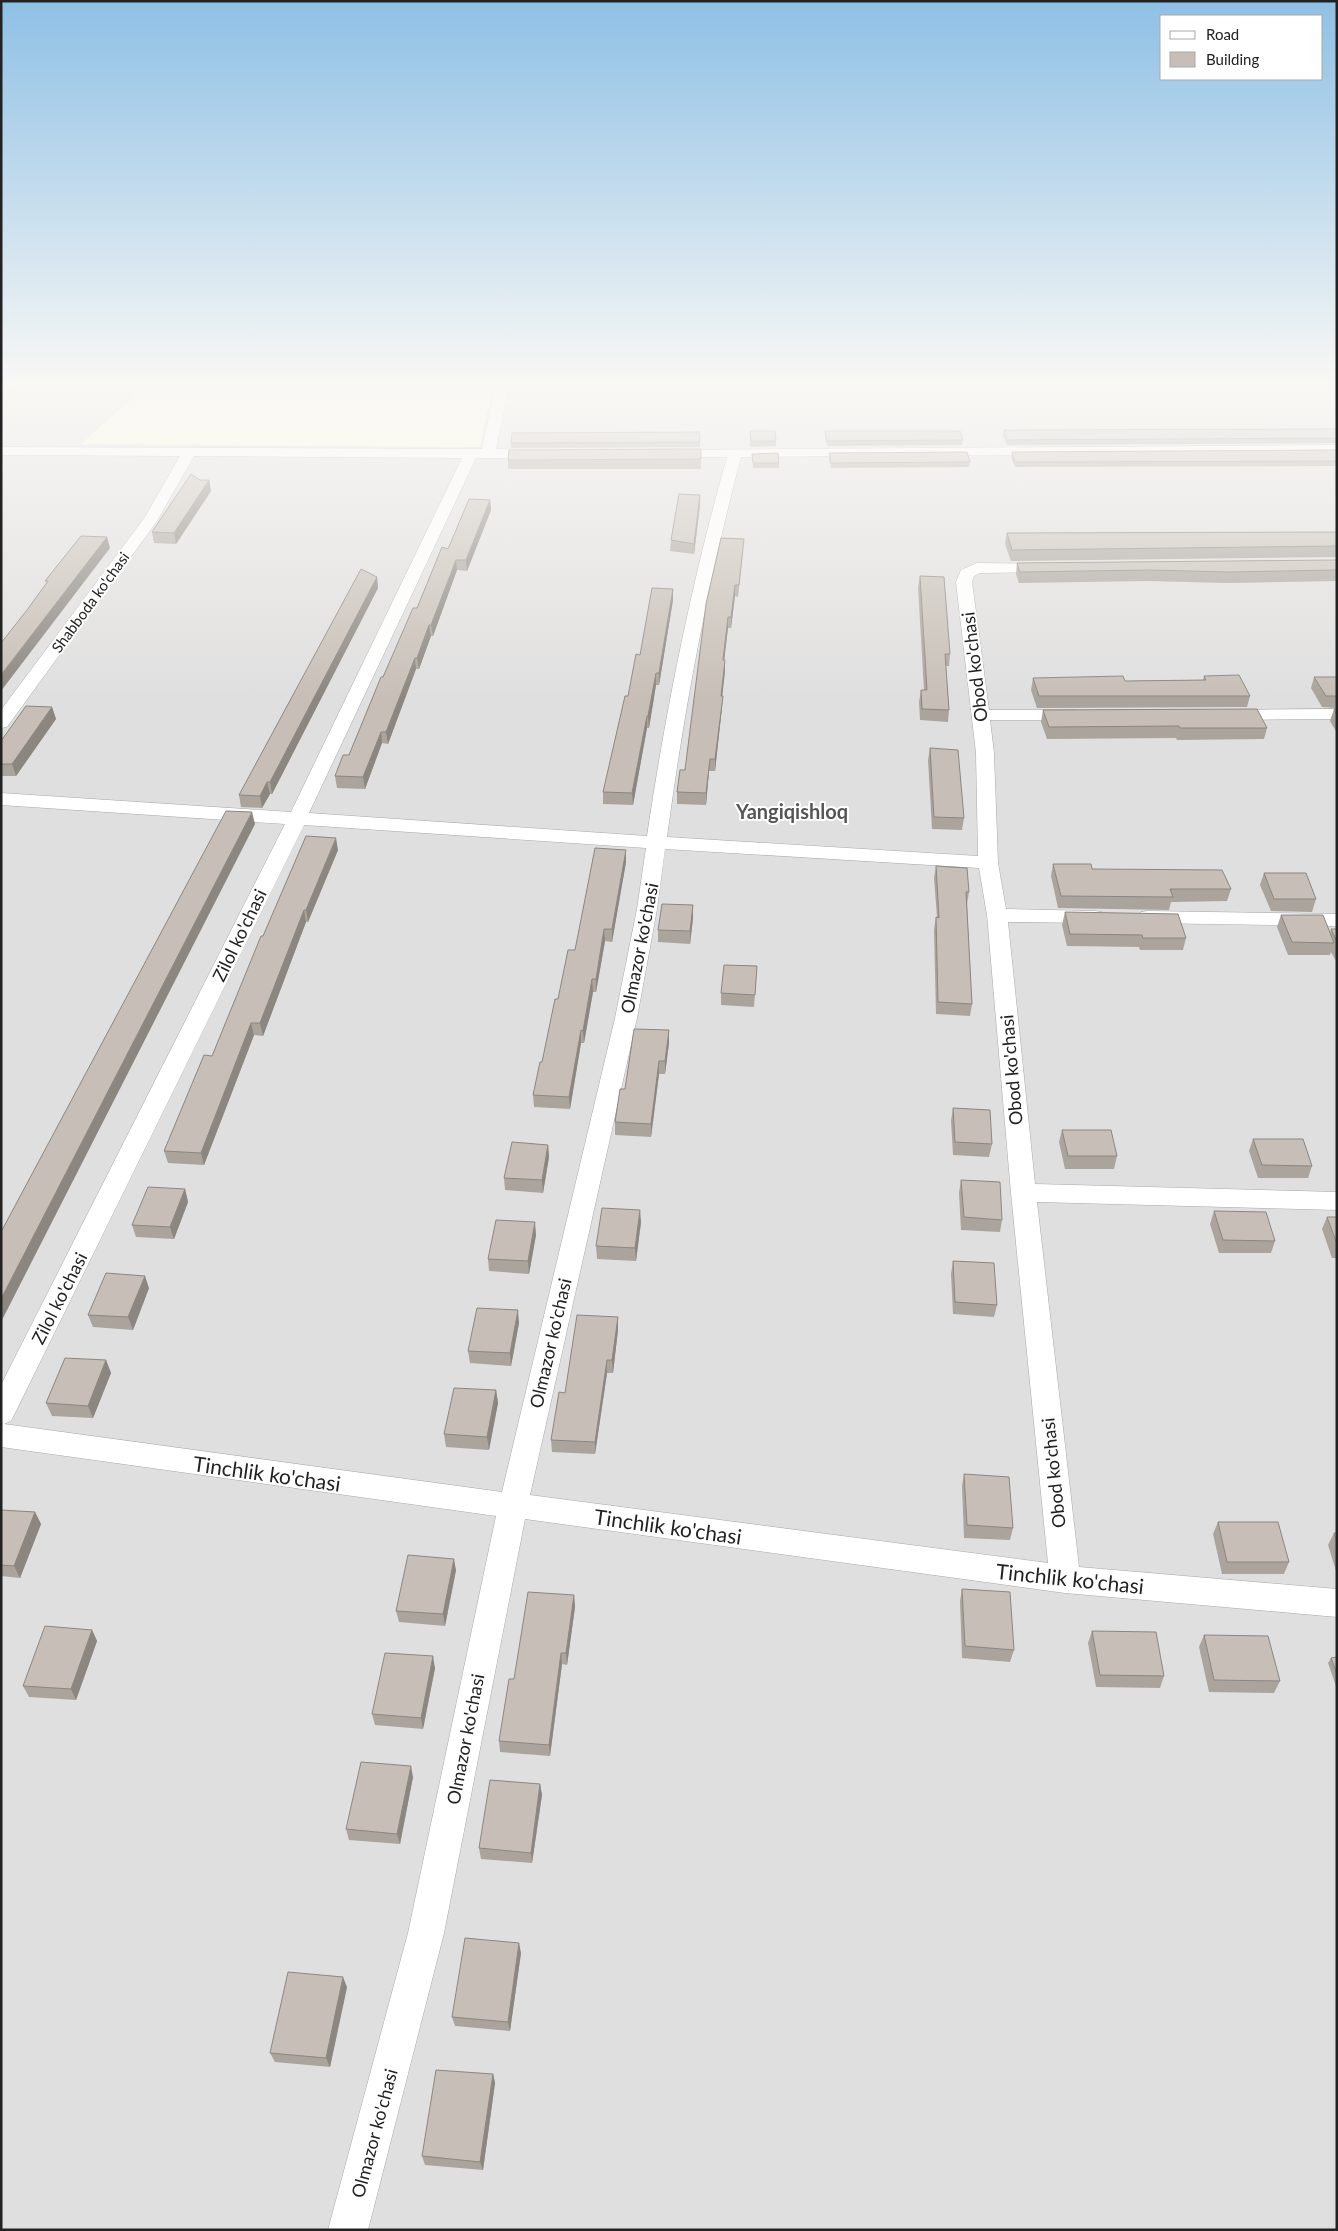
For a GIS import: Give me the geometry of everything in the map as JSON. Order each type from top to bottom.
[{"type":"street","name":"Shabboda ko'chasi","points":[[1,723],[152,518],[168,490]]},
{"type":"street","name":"Zilol ko'chasi","points":[[1,1413],[462,490]]},
{"type":"street","name":"Olmazor ko'chasi","points":[[348,2230],[426,1933],[513,1505],[626,1018],[657,844],[670,746],[711,541],[725,490]]},
{"type":"street","name":"Obod ko'chasi","points":[[1065,567],[977,568],[967,573],[964,582],[985,753],[988,864],[997,915],[1023,1193],[1065,1579]]},
{"type":"street","points":[[1208,715],[1337,714]]},
{"type":"street","points":[[980,715],[1089,715]]},
{"type":"street","points":[[1,799],[657,844],[988,864]]},
{"type":"street","points":[[997,915],[1337,920]]},
{"type":"street","points":[[1023,1193],[1337,1201]]},
{"type":"street","name":"Tinchlik ko'chasi","points":[[1,1435],[483,1503],[513,1505],[1065,1579],[1337,1603]]},
{"type":"shaded area","points":[[1,490],[1337,490],[1337,2230],[1,2230]]},
{"type":"building","points":[[180,490],[202,490],[174,533],[152,532]]},
{"type":"building","points":[[679,494],[700,495],[694,544],[671,540]]},
{"type":"building","points":[[469,499],[490,500],[466,560],[456,560],[386,732],[381,732],[363,777],[335,776],[343,755],[349,755],[381,677],[383,677],[413,608],[417,608],[442,547],[448,549]]},
{"type":"building","points":[[1337,532],[1337,546],[1012,550],[1007,533]]},
{"type":"building","points":[[81,536],[107,537],[1,675],[1,643],[48,581],[45,581]]},
{"type":"building","points":[[721,538],[744,539],[739,585],[735,585],[731,617],[728,617],[723,660],[725,660],[721,696],[723,696],[715,759],[710,759],[706,793],[677,792],[680,770],[685,770],[706,604]]},
{"type":"building","points":[[1337,560],[1337,570],[1228,572],[1150,570],[1020,572],[1017,563]]},
{"type":"building","points":[[361,569],[377,577],[270,782],[267,782],[260,796],[239,795]]},
{"type":"building","points":[[920,576],[944,577],[950,654],[945,654],[949,710],[922,709],[921,690],[927,690]]},
{"type":"building","points":[[652,588],[673,589],[659,673],[656,673],[632,793],[603,792],[625,696],[628,696],[636,654],[640,655]]},
{"type":"building","points":[[1239,675],[1250,696],[1039,696],[1033,678],[1123,676],[1125,681],[1206,680],[1204,676]]},
{"type":"building","points":[[1314,677],[1337,677],[1337,696],[1326,696]]},
{"type":"building","points":[[26,706],[52,707],[12,764],[1,764],[1,741]]},
{"type":"building","points":[[1257,709],[1267,728],[1180,728],[1179,726],[1049,727],[1043,710]]},
{"type":"building","points":[[930,748],[958,750],[964,818],[934,817]]},
{"type":"building","points":[[226,811],[252,812],[1,1299],[1,1232]]},
{"type":"building","points":[[306,836],[336,838],[306,910],[304,910],[260,1023],[251,1023],[201,1153],[164,1151],[204,1055],[212,1056],[261,936],[263,936]]},
{"type":"building","points":[[595,848],[626,850],[612,929],[604,929],[596,979],[592,979],[569,1097],[533,1095],[555,999],[558,999],[568,950],[575,950]]},
{"type":"building","points":[[1053,864],[1091,864],[1092,869],[1222,870],[1231,889],[1170,889],[1173,897],[1061,896]]},
{"type":"building","points":[[936,866],[967,868],[969,892],[966,892],[972,1004],[938,1002],[936,917],[939,918]]},
{"type":"building","points":[[1264,873],[1306,873],[1316,899],[1274,899]]},
{"type":"building","points":[[662,904],[693,905],[690,931],[658,930]]},
{"type":"building","points":[[1065,912],[1178,914],[1186,938],[1070,934]]},
{"type":"building","points":[[1281,915],[1323,915],[1334,943],[1292,942]]},
{"type":"building","points":[[1331,929],[1337,929],[1337,942]]},
{"type":"building","points":[[724,965],[757,966],[755,995],[721,993]]},
{"type":"building","points":[[634,1029],[669,1030],[665,1061],[659,1061],[651,1124],[615,1122],[620,1089],[625,1089]]},
{"type":"building","points":[[953,1108],[990,1110],[992,1144],[955,1142]]},
{"type":"building","points":[[1062,1130],[1111,1130],[1117,1156],[1068,1156]]},
{"type":"building","points":[[1253,1139],[1303,1139],[1312,1166],[1262,1165]]},
{"type":"building","points":[[512,1142],[548,1145],[542,1180],[504,1178]]},
{"type":"building","points":[[961,1180],[1000,1182],[1002,1220],[964,1217]]},
{"type":"building","points":[[148,1187],[185,1189],[170,1227],[132,1225]]},
{"type":"building","points":[[602,1208],[640,1210],[635,1248],[596,1246]]},
{"type":"building","points":[[1214,1211],[1266,1212],[1275,1241],[1223,1240]]},
{"type":"building","points":[[1327,1217],[1337,1217],[1337,1244]]},
{"type":"building","points":[[496,1220],[535,1222],[528,1261],[488,1259]]},
{"type":"building","points":[[953,1261],[994,1263],[997,1305],[955,1302]]},
{"type":"building","points":[[106,1273],[145,1276],[128,1317],[88,1315]]},
{"type":"building","points":[[477,1308],[518,1310],[510,1353],[468,1351]]},
{"type":"building","points":[[577,1315],[618,1317],[612,1360],[607,1360],[595,1442],[551,1440],[559,1392],[565,1393]]},
{"type":"building","points":[[65,1358],[106,1360],[88,1406],[46,1403]]},
{"type":"building","points":[[454,1388],[496,1390],[487,1437],[444,1434]]},
{"type":"building","points":[[964,1474],[1009,1477],[1013,1528],[967,1525]]},
{"type":"building","points":[[1,1510],[35,1512],[14,1566],[1,1565]]},
{"type":"building","points":[[1218,1522],[1278,1522],[1289,1562],[1227,1562]]},
{"type":"building","points":[[408,1555],[454,1559],[443,1614],[396,1611]]},
{"type":"building","points":[[962,1589],[1010,1592],[1014,1650],[965,1646]]},
{"type":"building","points":[[528,1592],[574,1595],[566,1653],[561,1653],[549,1745],[499,1741],[509,1679],[514,1679]]},
{"type":"building","points":[[45,1626],[92,1630],[71,1689],[23,1686]]},
{"type":"building","points":[[1092,1631],[1156,1632],[1164,1676],[1100,1675]]},
{"type":"building","points":[[1204,1635],[1268,1636],[1280,1681],[1214,1680]]},
{"type":"building","points":[[385,1653],[433,1656],[421,1718],[372,1714]]},
{"type":"building","points":[[1337,1657],[1337,1674],[1331,1658]]},
{"type":"building","points":[[361,1762],[411,1766],[397,1834],[346,1829]]},
{"type":"building","points":[[490,1780],[540,1784],[531,1853],[479,1848]]},
{"type":"building","points":[[465,1938],[519,1943],[508,2022],[452,2017]]},
{"type":"building","points":[[288,1972],[343,1977],[326,2058],[270,2053]]},
{"type":"building","points":[[436,2070],[493,2074],[480,2162],[422,2156]]},
{"type":"district","name":"Yangiqishloq","points":[[792,811]]}]
